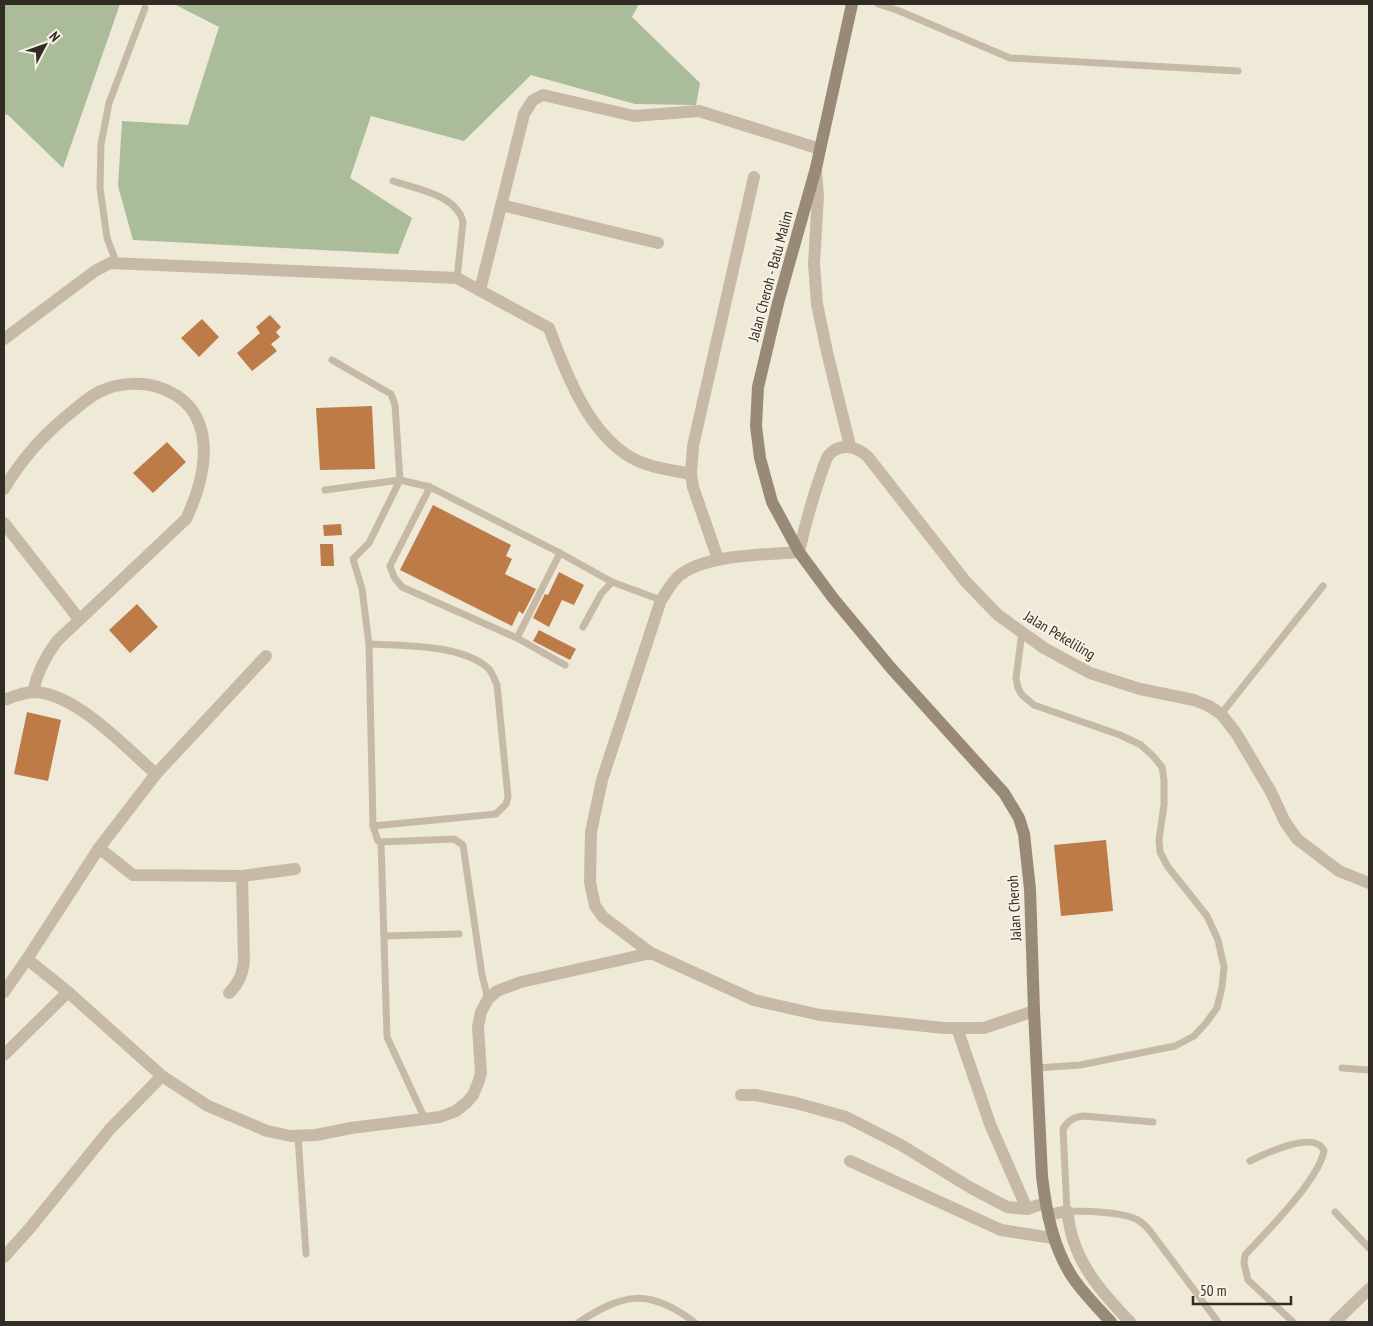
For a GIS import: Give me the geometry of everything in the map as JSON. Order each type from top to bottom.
[{"type":"main road","name":"Jalan Cheroh - Batu Malim","points":[[799,552],[772,502],[760,458],[756,426],[758,387],[778,303],[816,168],[852,4]]},
{"type":"main road","name":"Jalan Cheroh","points":[[799,552],[833,598],[891,668],[974,759],[1013,806],[1019,818],[1024,834],[1030,889],[1042,1176],[1047,1209],[1053,1238],[1060,1255],[1073,1277],[1111,1322]]},
{"type":"street","points":[[480,290],[524,114],[533,100],[543,95],[634,116],[699,111],[820,149]]},
{"type":"street","points":[[816,168],[818,196],[814,264],[817,304],[826,352],[850,446],[836,449],[827,457],[810,504],[799,552],[718,559],[685,571],[677,577],[661,600],[602,780],[591,832],[590,882],[595,906],[603,917],[651,953],[754,1000],[820,1015],[957,1028],[984,1028],[1034,1011]]},
{"type":"street","points":[[718,559],[691,474],[693,446],[754,177]]},
{"type":"street","points":[[501,205],[658,243]]},
{"type":"street","points":[[4,339],[102,266],[110,264],[457,278],[550,328],[568,375],[593,420],[612,442],[633,458],[658,468],[691,474]]},
{"type":"street","points":[[4,489],[27,454],[52,428],[90,397],[106,388],[136,384],[150,385],[166,390],[176,395],[190,407],[199,422],[204,436],[205,453],[202,475],[196,496],[186,519],[57,641],[44,659],[36,677],[33,692]]},
{"type":"street","name":"Jalan Pekeliling","points":[[850,446],[861,450],[868,457],[966,582],[998,615],[1044,648],[1090,673],[1140,689],[1194,700],[1221,714],[1236,733],[1271,792],[1285,822],[1297,839],[1339,870],[1369,883]]},
{"type":"street","points":[[4,523],[79,619]]},
{"type":"street","points":[[4,992],[99,848],[156,774],[266,656]]},
{"type":"street","points":[[4,700],[33,692],[59,698],[80,709],[156,774]]},
{"type":"street","points":[[99,848],[133,875],[242,876],[296,869]]},
{"type":"street","points":[[229,993],[242,976],[244,962],[242,876]]},
{"type":"street","points":[[27,959],[68,992],[162,1076],[208,1106],[267,1131],[298,1136],[440,1117],[456,1111],[466,1104],[473,1095],[481,1073],[478,1027],[481,1012],[488,999],[497,991],[521,982],[651,953]]},
{"type":"street","points":[[4,1055],[68,992]]},
{"type":"street","points":[[957,1028],[990,1124],[1027,1209]]},
{"type":"street","points":[[4,1257],[30,1228],[110,1129],[162,1076]]},
{"type":"street","points":[[741,1095],[772,1098],[846,1117],[901,1145],[971,1188],[1007,1207],[1067,1211],[1074,1242],[1089,1272],[1130,1322]]},
{"type":"street","points":[[850,1161],[1001,1230],[1053,1238]]},
{"type":"street","points":[[1343,1320],[1369,1289]]},
{"type":"lane","points":[[878,4],[897,10],[1010,58],[1238,71]]},
{"type":"lane","points":[[117,264],[107,238],[100,188],[101,144],[109,103],[145,8]]},
{"type":"lane","points":[[393,181],[446,200],[461,213],[463,222],[457,278]]},
{"type":"lane","points":[[332,360],[391,394],[395,405],[400,480],[369,543],[354,559],[362,589],[369,644],[373,826],[378,841],[382,842],[454,839],[463,845],[482,975],[488,999]]},
{"type":"lane","points":[[325,490],[400,480],[430,487],[560,553],[612,582],[661,600]]},
{"type":"lane","points":[[430,487],[390,566],[394,577],[402,586],[516,638],[564,665]]},
{"type":"lane","points":[[516,638],[560,553]]},
{"type":"lane","points":[[584,628],[601,594],[612,582]]},
{"type":"lane","points":[[1221,714],[1323,586]]},
{"type":"lane","points":[[1022,632],[1016,678],[1022,695],[1034,705],[1120,735],[1141,746],[1162,767],[1164,788],[1159,840],[1160,852],[1168,867],[1208,916],[1218,940],[1224,967],[1222,988],[1217,1008],[1194,1036],[1175,1046],[1080,1065],[1037,1068]]},
{"type":"lane","points":[[369,644],[436,648],[468,657],[486,667],[492,673],[497,685],[508,797],[506,804],[496,814],[373,826]]},
{"type":"lane","points":[[382,842],[388,1037],[425,1119]]},
{"type":"lane","points":[[384,936],[459,934]]},
{"type":"lane","points":[[1342,1068],[1369,1070]]},
{"type":"lane","points":[[1153,1122],[1084,1116],[1069,1120],[1063,1129],[1067,1211],[1088,1211],[1138,1220],[1150,1231],[1218,1322]]},
{"type":"lane","points":[[298,1136],[306,1254]]},
{"type":"lane","points":[[1250,1161],[1274,1150],[1311,1142],[1320,1145],[1324,1151],[1317,1170],[1284,1213],[1245,1255],[1244,1263],[1248,1280],[1292,1322]]},
{"type":"lane","points":[[1335,1212],[1369,1248]]},
{"type":"lane","points":[[579,1322],[618,1301],[640,1298],[656,1300],[677,1309],[694,1322]]},
{"type":"green space","points":[[4,4],[120,4],[63,168],[8,115],[4,114]]},
{"type":"green space","points":[[174,4],[639,4],[632,17],[700,83],[696,105],[635,104],[531,75],[464,141],[371,116],[350,178],[412,218],[398,254],[133,240],[118,186],[122,121],[188,125],[219,27]]},
{"type":"building","points":[[270,315],[281,327],[276,332],[280,337],[271,344],[277,351],[252,371],[237,353],[260,333],[256,327]]},
{"type":"building","points":[[202,319],[219,337],[199,357],[181,338]]},
{"type":"building","points":[[372,406],[375,469],[320,470],[316,408]]},
{"type":"building","points":[[167,442],[186,462],[153,493],[133,473]]},
{"type":"building","points":[[433,505],[511,545],[506,556],[512,559],[505,574],[536,589],[523,614],[519,611],[512,626],[400,570]]},
{"type":"building","points":[[341,524],[342,535],[324,536],[323,525]]},
{"type":"building","points":[[320,544],[333,544],[334,566],[321,566]]},
{"type":"building","points":[[559,572],[584,585],[574,605],[562,600],[549,627],[533,618],[545,594],[548,595]]},
{"type":"building","points":[[137,604],[158,627],[130,653],[109,630]]},
{"type":"building","points":[[539,630],[576,649],[570,660],[533,641]]},
{"type":"building","points":[[27,712],[61,720],[48,781],[14,774]]},
{"type":"building","points":[[1106,840],[1113,911],[1061,916],[1054,845]]}]
